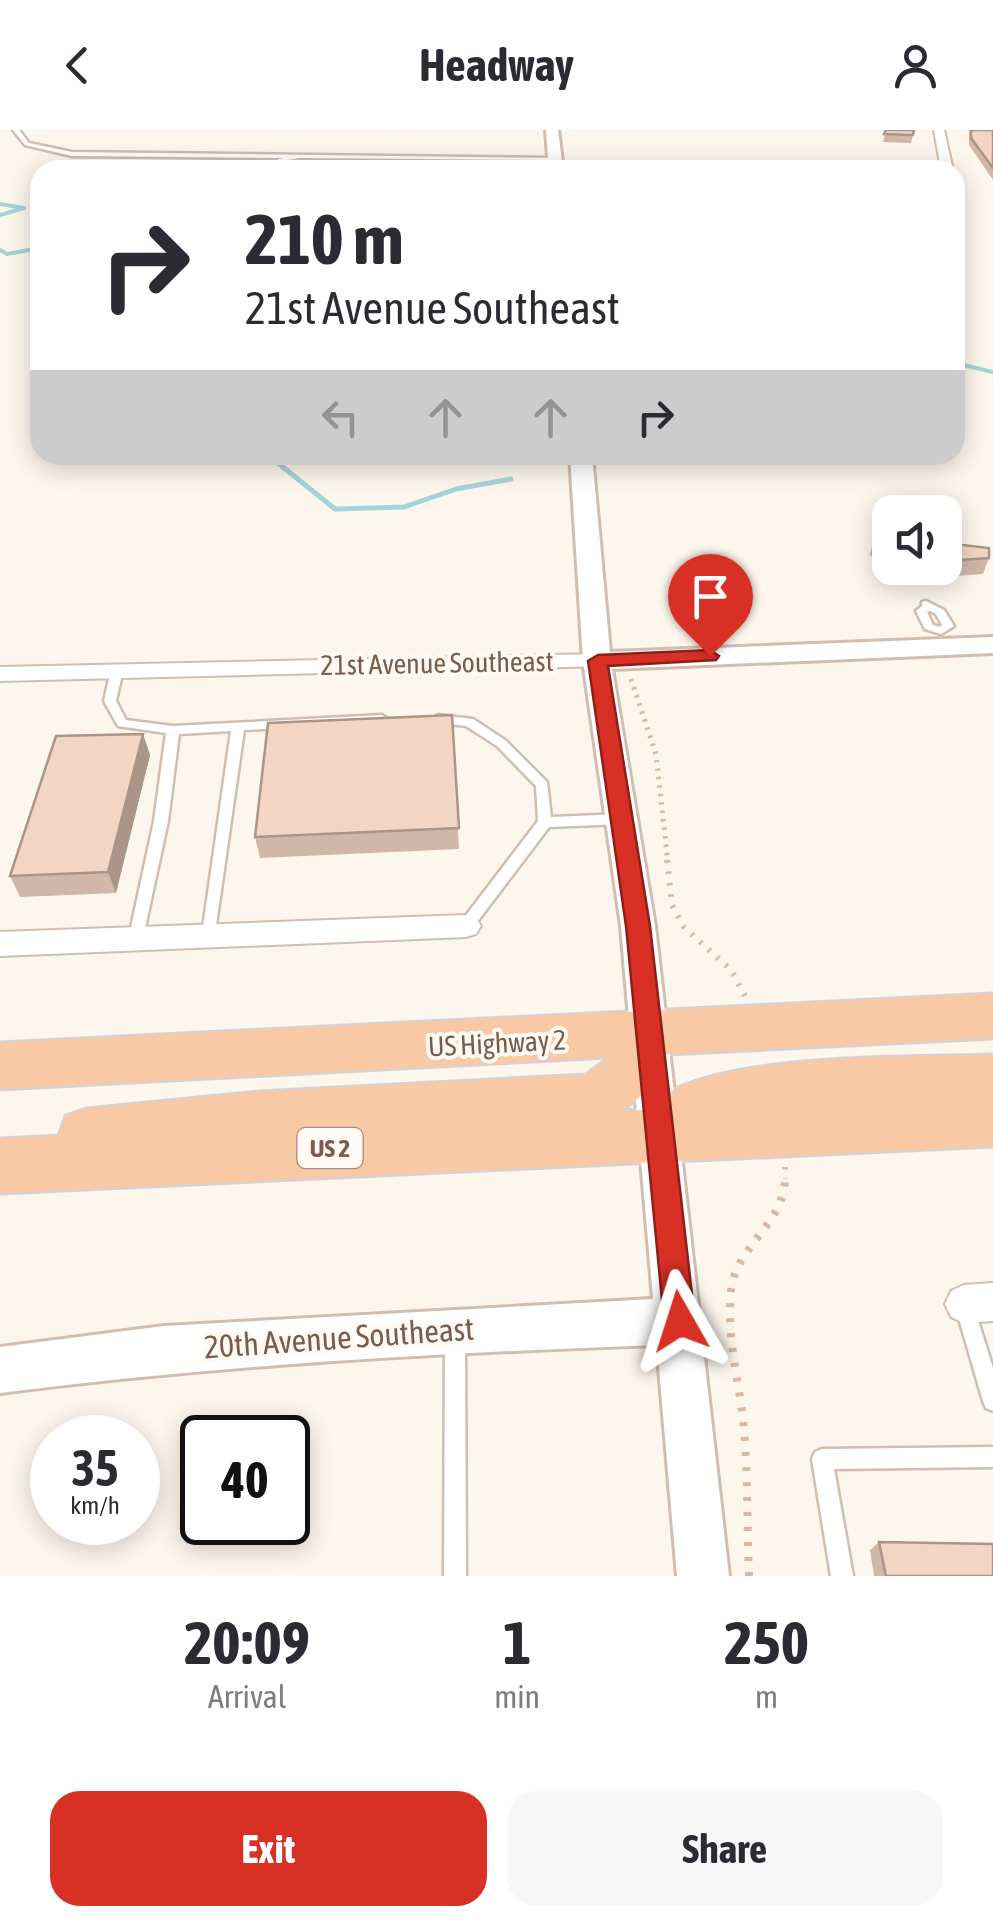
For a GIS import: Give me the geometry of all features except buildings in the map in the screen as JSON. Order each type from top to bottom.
[{"type":"highway","name":"US Highway 2","points":[[0,1066],[993,1016]]},
{"type":"highway","points":[[0,1144],[242,1118],[590,1100],[623,1084],[640,1060],[650,1034]]},
{"type":"highway","points":[[659,1136],[681,1110],[717,1100],[800,1088],[993,1079]]},
{"type":"highway","name":"US 2","points":[[0,1166],[993,1121]]},
{"type":"street","points":[[552,130],[556,160]]},
{"type":"street","points":[[939,130],[945,160]]},
{"type":"street","points":[[582,465],[598,661],[650,1034],[703,1576]]},
{"type":"street","name":"21st Avenue Southeast","points":[[0,674],[598,661],[945,639],[993,645]]},
{"type":"street","points":[[0,944],[466,926]]},
{"type":"street","name":"20th Avenue Southeast","points":[[2,1375],[164,1349],[455,1330],[680,1321]]},
{"type":"lane","points":[[16,130],[27,144],[72,154],[428,160]]},
{"type":"lane","points":[[280,160],[299,156]]},
{"type":"lane","points":[[927,606],[921,612],[929,626],[945,639]]},
{"type":"lane","points":[[117,670],[110,701],[122,723],[173,730],[396,719]]},
{"type":"lane","points":[[428,718],[470,722],[501,743],[542,785],[545,822],[466,926]]},
{"type":"lane","points":[[209,935],[238,726]]},
{"type":"lane","points":[[136,938],[161,821],[173,730]]},
{"type":"lane","points":[[545,822],[623,819]]},
{"type":"lane","points":[[978,1303],[993,1401]]},
{"type":"lane","points":[[454,1576],[455,1330]]},
{"type":"lane","points":[[842,1576],[822,1459],[993,1458]]},
{"type":"path","points":[[630,678],[656,754],[672,905],[684,928],[730,970],[745,995]]},
{"type":"path","points":[[749,1576],[744,1430],[732,1324],[734,1274],[742,1253],[783,1206],[787,1186],[784,1158]]},
{"type":"waterway","points":[[0,204],[24,208],[0,215]]},
{"type":"waterway","points":[[0,250],[7,254],[30,250]]},
{"type":"waterway","points":[[965,365],[993,372]]},
{"type":"waterway","points":[[280,465],[335,509],[404,507],[456,489],[511,479]]},
{"type":"route","points":[[680,1321],[638,926],[598,661],[710,656]]}]
